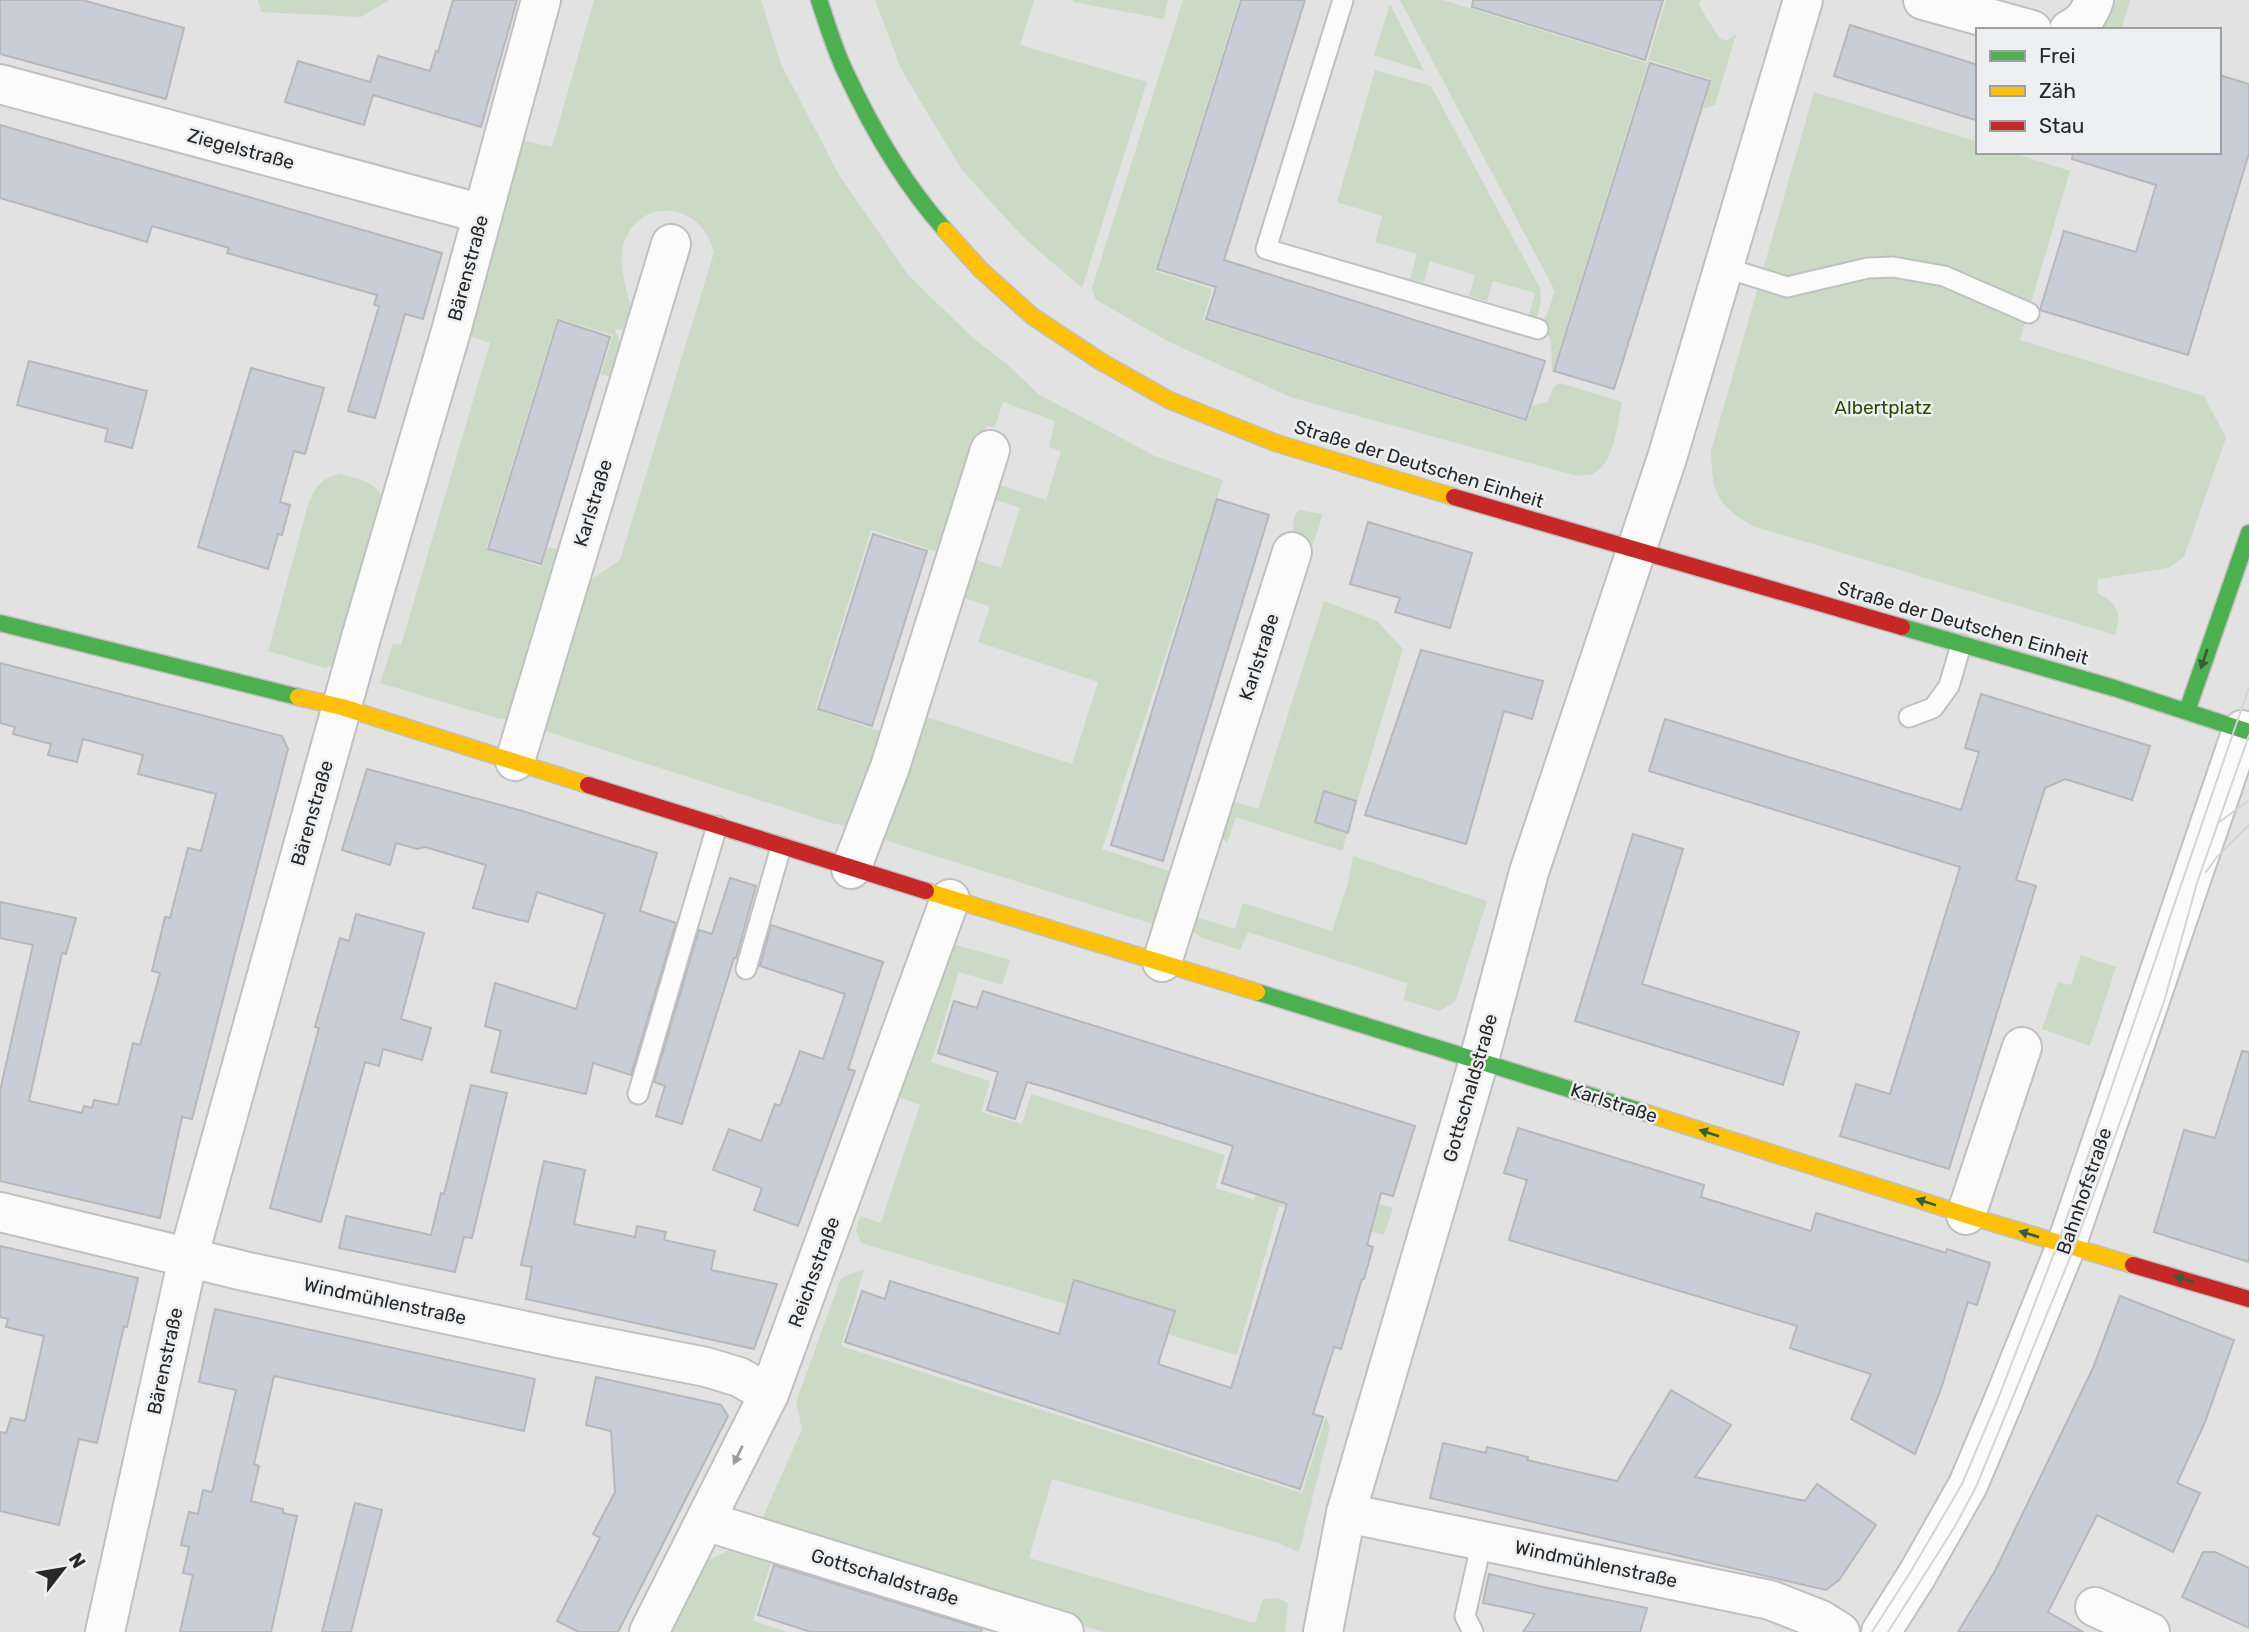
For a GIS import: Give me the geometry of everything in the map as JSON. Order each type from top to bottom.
[{"type":"street","name":"Bärenstraße","points":[[105,1632],[188,1258],[362,634],[451,331],[541,0]]},
{"type":"street","name":"Straße der Deutschen Einheit","points":[[819,0],[844,69],[872,123],[902,173],[939,223],[980,269],[1032,316],[1100,361],[1169,400],[1276,443],[2187,711]]},
{"type":"street","points":[[1636,550],[1667,458],[1803,0]]},
{"type":"street","points":[[1923,0],[2025,28]]},
{"type":"street","points":[[2072,28],[2089,15],[2094,0]]},
{"type":"street","name":"Ziegelstraße","points":[[0,84],[482,214]]},
{"type":"street","name":"Karlstraße","points":[[515,761],[671,244]]},
{"type":"street","points":[[851,869],[890,767],[990,450]]},
{"type":"street","points":[[2246,731],[2187,711],[2249,533]]},
{"type":"street","name":"Gottschaldstraße","points":[[1322,1632],[1346,1513],[1479,1060],[1529,872],[1636,550]]},
{"type":"street","name":"Karlstraße","points":[[1162,962],[1292,552]]},
{"type":"street","name":"Karlstraße","points":[[0,623],[342,708],[851,869],[1479,1060],[2066,1246],[2249,1299]]},
{"type":"street","name":"Bahnhofstraße","points":[[1881,1632],[1968,1485],[2066,1246],[2246,731]]},
{"type":"street","name":"Reichsstraße","points":[[649,1632],[769,1394],[950,899]]},
{"type":"street","points":[[1966,1215],[2022,1047]]},
{"type":"street","name":"Windmühlenstraße","points":[[0,1212],[188,1258],[706,1367],[739,1377],[769,1394]]},
{"type":"street","name":"Windmühlenstraße","points":[[1346,1513],[1770,1600],[1821,1620],[1840,1632]]},
{"type":"street","name":"Gottschaldstraße","points":[[705,1521],[1064,1632]]},
{"type":"street","points":[[2095,1607],[2150,1632]]},
{"type":"lane","points":[[1343,0],[1266,249],[1538,329]]},
{"type":"lane","points":[[1723,267],[1787,287],[1868,268],[1893,267],[1944,276],[2029,313]]},
{"type":"lane","points":[[1909,717],[1933,708],[1949,686],[1961,645]]},
{"type":"lane","points":[[638,1094],[717,827]]},
{"type":"lane","points":[[746,968],[781,847]]},
{"type":"lane","points":[[1473,1632],[1465,1615],[1482,1541]]},
{"type":"green space","points":[[258,0],[389,0],[361,17],[261,12]]},
{"type":"green space","points":[[594,0],[761,0],[781,64],[839,175],[909,276],[974,339],[1007,364],[1038,394],[1155,456],[1223,480],[1102,849],[1172,872],[1153,924],[878,838],[912,735],[922,737],[927,717],[1072,764],[1098,682],[978,642],[990,607],[963,597],[974,559],[1001,568],[1020,508],[990,498],[994,483],[1046,500],[1061,451],[1049,447],[1055,421],[1003,402],[995,427],[986,426],[944,554],[871,530],[815,709],[884,733],[855,818],[846,826],[542,730],[591,580],[620,560],[714,252],[707,235],[696,222],[683,214],[655,212],[642,218],[631,230],[623,246],[623,276],[637,331],[615,329],[621,346],[616,378],[601,374],[613,335],[557,318],[486,549],[541,567],[548,547],[559,549],[512,714],[507,719],[500,719],[380,683],[393,643],[401,645],[490,343],[466,335],[520,140],[552,147]]},
{"type":"green space","points":[[875,0],[1034,0],[1020,45],[1147,82],[1082,288],[1023,237],[962,170],[901,69]]},
{"type":"green space","points":[[1073,0],[1168,0],[1164,19]]},
{"type":"green space","points":[[1183,0],[1239,0],[1155,271],[1212,289],[1203,320],[1527,422],[1533,405],[1547,402],[1554,386],[1560,383],[1622,402],[1611,452],[1601,468],[1592,474],[1577,476],[1293,398],[1169,342],[1095,299],[1092,288]]},
{"type":"green space","points":[[1400,0],[1443,0],[1647,63],[1666,0],[1701,0],[1699,5],[1719,38],[1726,41],[1736,34],[1715,105],[1703,109],[1711,79],[1649,60],[1552,373],[1551,340],[1542,327],[1555,291]]},
{"type":"green space","points":[[2105,0],[2130,0],[2122,28],[2096,28]]},
{"type":"green space","points":[[1390,4],[1424,71],[1374,55]]},
{"type":"green space","points":[[1375,70],[1431,86],[1540,288],[1541,302],[1536,320],[1529,316],[1535,293],[1493,281],[1487,301],[1469,296],[1475,275],[1430,261],[1424,283],[1410,279],[1417,254],[1375,242],[1382,216],[1337,202]]},
{"type":"green space","name":"Albertplatz","points":[[1814,92],[1976,141],[1976,154],[2016,154],[2070,171],[2020,340],[2204,396],[2226,438],[2184,557],[2168,568],[2098,579],[2097,593],[2114,605],[2118,614],[2115,635],[1753,526],[1731,511],[1718,496],[1711,451]]},
{"type":"green space","points":[[340,474],[371,484],[382,499],[336,660],[325,668],[268,651],[308,505],[319,485]]},
{"type":"green space","points":[[1299,510],[1323,514],[1307,562],[1293,529]]},
{"type":"green space","points":[[1324,601],[1377,621],[1403,649],[1342,851],[1236,817],[1227,843],[1221,836],[1232,801],[1258,809]]},
{"type":"green space","points":[[1353,856],[1487,901],[1455,1002],[1439,1011],[1404,1000],[1407,983],[1248,932],[1240,950],[1202,938],[1190,929],[1193,916],[1235,929],[1243,903],[1332,931],[1348,883]]},
{"type":"green space","points":[[956,945],[1010,960],[1002,985],[959,972],[931,1062],[990,1081],[981,1112],[1022,1124],[1031,1094],[1225,1155],[1215,1188],[1254,1200],[1264,1168],[1393,1208],[1384,1235],[1279,1206],[1237,1355],[861,1243],[856,1230],[860,1216],[881,1223],[920,1105],[899,1097],[950,950]]},
{"type":"green space","points":[[2081,955],[2116,967],[2090,1046],[2042,1029],[2058,982],[2071,985]]},
{"type":"green space","points":[[864,1269],[841,1346],[1302,1493],[1326,1416],[1330,1428],[1299,1552],[1278,1543],[1052,1479],[1029,1558],[1255,1623],[1263,1599],[1278,1598],[1288,1603],[1285,1632],[1104,1632],[758,1528],[802,1429],[796,1402],[841,1278]]},
{"type":"green space","points":[[729,1550],[773,1556],[753,1621],[788,1632],[672,1632],[707,1561]]},
{"type":"building","points":[[0,0],[82,0],[184,28],[166,99],[0,54]]},
{"type":"building","points":[[453,0],[517,0],[481,127],[373,95],[364,125],[285,102],[298,61],[370,82],[378,56],[430,71]]},
{"type":"building","points":[[1241,0],[1305,0],[1224,260],[1545,361],[1526,420],[1206,319],[1216,287],[1157,269]]},
{"type":"building","points":[[1473,0],[1663,0],[1645,60],[1472,7]]},
{"type":"building","points":[[1850,25],[1976,64],[1976,120],[1834,76]]},
{"type":"building","points":[[1650,63],[1710,81],[1614,389],[1554,371]]},
{"type":"building","points":[[2221,76],[2249,84],[2249,153],[2188,355],[2040,310],[2064,231],[2136,252],[2156,185],[2072,159],[2073,154],[2221,154]]},
{"type":"building","points":[[0,125],[442,253],[423,319],[405,314],[375,418],[348,411],[379,306],[374,305],[377,295],[227,253],[229,248],[152,226],[147,242],[0,198]]},
{"type":"building","points":[[558,320],[610,337],[541,564],[488,549]]},
{"type":"building","points":[[29,361],[147,391],[132,448],[105,441],[108,429],[17,405]]},
{"type":"building","points":[[251,368],[324,388],[305,454],[294,451],[280,502],[290,505],[282,535],[278,534],[268,569],[198,547]]},
{"type":"building","points":[[1217,499],[1269,515],[1163,861],[1111,845]]},
{"type":"building","points":[[1368,522],[1472,553],[1450,628],[1395,612],[1400,598],[1350,584]]},
{"type":"building","points":[[873,534],[927,551],[872,726],[818,709]]},
{"type":"building","points":[[1421,650],[1543,681],[1532,719],[1504,711],[1466,844],[1365,815]]},
{"type":"building","points":[[0,663],[282,736],[288,749],[192,1119],[182,1117],[160,1218],[0,1181],[0,1091],[33,945],[0,938],[0,902],[76,918],[66,954],[62,953],[29,1101],[82,1113],[84,1106],[92,1108],[94,1100],[118,1105],[133,1043],[140,1045],[160,973],[152,971],[165,917],[170,918],[188,848],[201,851],[216,794],[138,774],[143,755],[83,739],[77,762],[48,755],[51,744],[13,734],[15,727],[0,723]]},
{"type":"building","points":[[1981,694],[2150,746],[2132,800],[2065,779],[2045,788],[2016,880],[2036,886],[1949,1169],[1840,1136],[1856,1084],[1890,1094],[1960,867],[1649,771],[1665,719],[1961,810],[1979,752],[1965,748]]},
{"type":"building","points":[[367,769],[519,810],[657,853],[640,911],[676,923],[631,1075],[593,1063],[586,1094],[491,1072],[501,1031],[485,1026],[495,983],[576,1009],[605,914],[537,892],[528,922],[473,908],[486,865],[425,847],[417,849],[396,843],[390,865],[342,850]]},
{"type":"building","points":[[1324,791],[1356,801],[1348,833],[1315,822]]},
{"type":"building","points":[[1633,834],[1683,849],[1642,984],[1799,1032],[1783,1085],[1575,1021]]},
{"type":"building","points":[[730,878],[756,886],[736,958],[682,1124],[656,1116],[665,1086],[654,1082],[699,930],[712,934]]},
{"type":"building","points":[[356,914],[424,933],[401,1019],[431,1028],[422,1060],[383,1049],[379,1066],[365,1062],[321,1222],[270,1208],[319,1028],[315,1027],[340,938],[349,941]]},
{"type":"building","points":[[771,925],[883,962],[848,1069],[855,1071],[798,1226],[754,1210],[762,1188],[713,1170],[729,1129],[761,1141],[775,1104],[780,1106],[800,1051],[823,1059],[845,994],[760,966]]},
{"type":"building","points":[[983,991],[1415,1126],[1393,1196],[1381,1193],[1367,1245],[1373,1247],[1364,1279],[1341,1349],[1334,1347],[1313,1414],[1323,1417],[1300,1489],[845,1342],[862,1291],[885,1299],[890,1281],[1059,1334],[1074,1280],[1175,1311],[1158,1364],[1231,1388],[1287,1204],[1222,1183],[1233,1146],[1056,1090],[1027,1082],[1015,1119],[987,1110],[998,1072],[938,1053],[954,1001],[977,1008]]},
{"type":"building","points":[[2242,1051],[2249,1052],[2249,1262],[2154,1232],[2184,1130],[2215,1138]]},
{"type":"building","points":[[471,1085],[507,1093],[472,1238],[464,1237],[455,1272],[339,1248],[346,1216],[431,1235]]},
{"type":"building","points":[[1518,1128],[1704,1185],[1701,1197],[1811,1231],[1816,1213],[1946,1253],[1947,1249],[1990,1263],[1977,1305],[1968,1302],[1941,1389],[1915,1454],[1851,1419],[1871,1374],[1790,1348],[1797,1326],[1509,1240],[1527,1180],[1504,1173]]},
{"type":"building","points":[[544,1161],[585,1170],[574,1224],[635,1237],[637,1226],[666,1232],[664,1240],[715,1251],[711,1270],[777,1284],[754,1349],[526,1299],[532,1267],[521,1265]]},
{"type":"building","points":[[0,1246],[138,1278],[97,1443],[79,1439],[59,1525],[0,1511],[0,1432],[6,1433],[11,1418],[25,1421],[44,1336],[6,1327],[8,1319],[0,1317]]},
{"type":"building","points":[[2120,1296],[2234,1340],[2205,1422],[2177,1483],[2200,1493],[2173,1552],[2097,1515],[2048,1612],[2083,1632],[1958,1632],[1995,1571],[2093,1368]]},
{"type":"building","points":[[215,1309],[535,1379],[524,1431],[274,1376],[254,1464],[259,1466],[251,1501],[283,1509],[283,1513],[297,1516],[271,1632],[180,1632],[193,1575],[183,1573],[189,1547],[181,1545],[189,1512],[198,1514],[203,1490],[212,1492],[236,1390],[199,1382]]},
{"type":"building","points":[[596,1377],[721,1405],[728,1416],[618,1632],[579,1632],[557,1621],[600,1538],[593,1534],[615,1492],[611,1431],[586,1425]]},
{"type":"building","points":[[1671,1390],[1731,1425],[1695,1477],[1805,1501],[1817,1484],[1876,1525],[1839,1580],[1826,1590],[1430,1498],[1443,1443],[1486,1453],[1487,1447],[1528,1457],[1527,1460],[1617,1481]]},
{"type":"building","points":[[355,1503],[382,1510],[351,1632],[322,1632]]},
{"type":"building","points":[[2203,1552],[2215,1552],[2249,1568],[2249,1628],[2182,1597]]},
{"type":"building","points":[[774,1565],[982,1629],[981,1632],[811,1632],[758,1615]]},
{"type":"building","points":[[1489,1574],[1647,1608],[1640,1632],[1523,1632],[1535,1614],[1483,1603]]},
{"type":"tram line","points":[[1872,1632],[1962,1484],[1998,1399],[2058,1243],[2249,687]]},
{"type":"tram line","points":[[1888,1632],[1954,1528],[1976,1487],[2074,1248],[2164,1002],[2197,883],[2249,735]]},
{"type":"tram line","points":[[2218,823],[2249,800]]},
{"type":"tram line","points":[[2206,872],[2249,825]]},
{"type":"traffic: fast","points":[[819,0],[841,62],[866,113],[902,174],[945,230]]},
{"type":"traffic: fast","points":[[2187,711],[2249,533]]},
{"type":"traffic: fast","points":[[0,623],[298,697]]},
{"type":"traffic: fast","points":[[1902,627],[2114,688],[2249,732]]},
{"type":"traffic: fast","points":[[1257,992],[1646,1113]]},
{"type":"traffic: slow","points":[[945,230],[980,269],[1032,316],[1100,361],[1169,400],[1276,443],[1454,497]]},
{"type":"traffic: slow","points":[[298,697],[342,707],[588,785]]},
{"type":"traffic: slow","points":[[926,891],[1257,992]]},
{"type":"traffic: slow","points":[[1646,1113],[2133,1265]]},
{"type":"traffic: jam","points":[[1454,497],[1902,627]]},
{"type":"traffic: jam","points":[[588,785],[926,891]]},
{"type":"traffic: jam","points":[[2133,1265],[2249,1299]]}]
